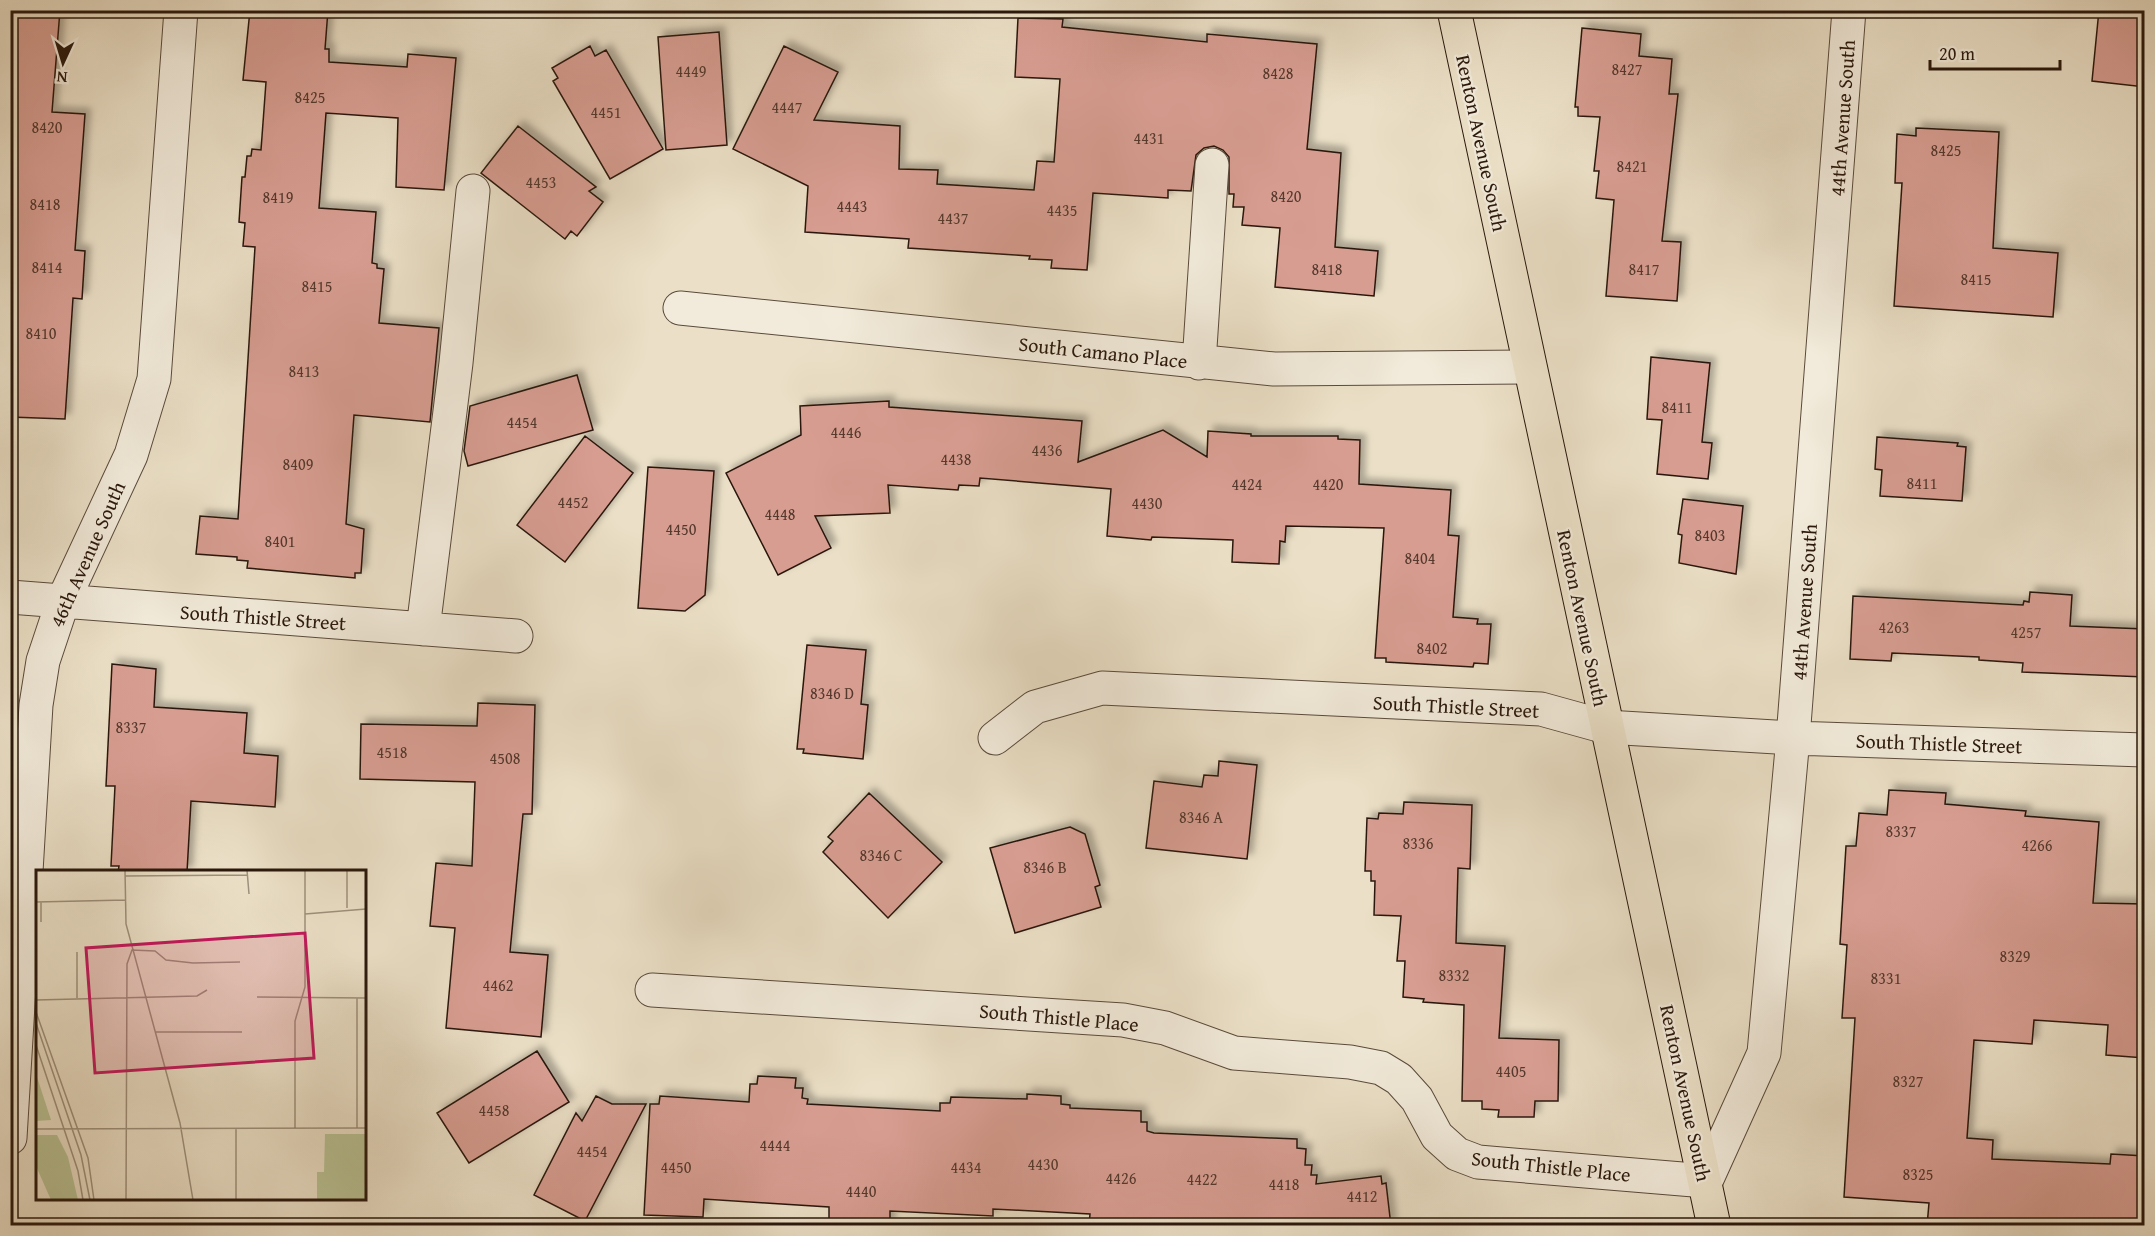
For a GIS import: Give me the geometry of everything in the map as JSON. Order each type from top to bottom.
[{"type":"main road","name":"Renton Avenue South","points":[[1454,10],[1714,1226]]},
{"type":"street","name":"46th Avenue South","points":[[10,1138],[36,705],[43,661],[63,601],[131,455],[154,379],[181,10]]},
{"type":"street","name":"44th Avenue South","points":[[1706,1181],[1764,1053],[1793,738],[1849,10]]},
{"type":"street","points":[[1199,363],[1212,165]]},
{"type":"street","points":[[423,629],[456,363],[473,191]]},
{"type":"street","name":"South Camano Place","points":[[680,308],[1274,369],[1529,367]]},
{"type":"street","name":"South Thistle Street","points":[[10,597],[516,636]]},
{"type":"street","name":"South Thistle Street","points":[[995,738],[1035,706],[1102,688],[1541,709],[1606,727],[1793,738],[2145,750]]},
{"type":"street","name":"South Thistle Place","points":[[652,990],[1123,1020],[1165,1028],[1234,1053],[1350,1062],[1381,1068],[1399,1079],[1417,1100],[1437,1136],[1457,1154],[1478,1162],[1706,1181]]},
{"type":"building","points":[[10,10],[60,10],[52,112],[85,114],[75,250],[85,251],[82,299],[73,298],[65,419],[10,417]]},
{"type":"building","points":[[250,10],[328,10],[325,49],[329,49],[329,62],[407,67],[408,54],[456,58],[444,190],[396,187],[398,118],[326,113],[319,208],[376,212],[372,263],[377,264],[377,268],[384,269],[379,323],[439,328],[430,422],[354,415],[346,524],[364,529],[361,573],[355,573],[355,578],[247,568],[248,561],[237,560],[237,557],[196,554],[200,516],[238,519],[255,247],[243,246],[245,223],[239,222],[242,177],[245,177],[247,156],[251,156],[252,149],[261,150],[266,82],[243,80]]},
{"type":"building","points":[[2099,10],[2145,10],[2145,87],[2092,81]]},
{"type":"building","points":[[1018,18],[1063,19],[1062,27],[1207,42],[1207,34],[1317,44],[1307,149],[1341,153],[1335,247],[1378,251],[1374,296],[1275,287],[1280,228],[1242,225],[1244,207],[1233,207],[1234,194],[1229,194],[1229,157],[1223,150],[1214,146],[1204,148],[1196,155],[1191,191],[1168,190],[1168,198],[1093,193],[1087,270],[1051,268],[1052,260],[1029,259],[1030,256],[908,248],[909,239],[805,232],[808,186],[733,149],[784,46],[838,72],[814,120],[900,126],[899,169],[938,170],[937,184],[1034,190],[1037,161],[1054,162],[1060,79],[1015,77]]},
{"type":"building","points":[[1582,28],[1641,34],[1639,56],[1672,59],[1669,94],[1678,94],[1662,241],[1681,242],[1677,301],[1606,296],[1614,200],[1596,198],[1599,171],[1594,171],[1600,117],[1578,116],[1578,107],[1575,107]]},
{"type":"building","points":[[719,32],[727,145],[666,150],[658,37]]},
{"type":"building","points":[[590,46],[595,56],[606,50],[663,149],[610,179],[553,81],[558,78],[552,68]]},
{"type":"building","points":[[518,126],[596,187],[589,191],[603,202],[577,236],[571,231],[565,239],[481,173]]},
{"type":"building","points":[[1916,128],[1999,132],[1993,248],[2058,253],[2053,317],[1894,306],[1902,183],[1895,183],[1897,134],[1916,136]]},
{"type":"building","points":[[1651,357],[1710,363],[1702,442],[1712,443],[1708,479],[1657,474],[1662,420],[1647,419]]},
{"type":"building","points":[[577,375],[593,430],[468,466],[464,451],[470,406]]},
{"type":"building","points":[[889,401],[889,407],[1082,421],[1078,462],[1163,430],[1207,457],[1208,431],[1251,434],[1251,436],[1338,436],[1338,439],[1360,440],[1359,484],[1451,490],[1448,535],[1459,536],[1453,617],[1478,619],[1477,624],[1491,624],[1488,664],[1474,663],[1473,667],[1386,662],[1386,658],[1375,658],[1384,528],[1286,526],[1285,542],[1280,541],[1279,564],[1232,562],[1233,540],[1152,537],[1151,540],[1107,536],[1111,489],[980,478],[979,486],[959,485],[958,490],[888,485],[890,513],[815,516],[831,548],[778,575],[726,473],[801,435],[800,406]]},
{"type":"building","points":[[585,436],[633,473],[565,562],[517,525]]},
{"type":"building","points":[[1877,437],[1958,443],[1957,446],[1966,447],[1962,501],[1880,496],[1882,470],[1875,469]]},
{"type":"building","points":[[648,467],[714,471],[705,595],[685,611],[638,608]]},
{"type":"building","points":[[1683,499],[1743,506],[1736,574],[1679,563],[1682,535],[1678,534]]},
{"type":"building","points":[[2030,592],[2072,595],[2070,626],[2145,629],[2145,677],[2022,672],[2023,663],[1979,660],[1979,657],[1892,653],[1891,661],[1850,659],[1853,596],[2023,605],[2024,601],[2029,602]]},
{"type":"building","points":[[807,645],[866,650],[861,704],[868,705],[863,759],[803,753],[804,749],[797,749]]},
{"type":"building","points":[[112,664],[156,669],[154,707],[247,713],[244,753],[278,756],[275,807],[191,801],[187,870],[118,870],[119,866],[111,866],[115,786],[106,786]]},
{"type":"building","points":[[478,703],[535,705],[532,814],[523,814],[510,952],[548,955],[541,1037],[446,1028],[455,928],[430,926],[436,863],[472,866],[475,782],[360,779],[361,724],[477,726]]},
{"type":"building","points":[[1219,761],[1257,765],[1247,859],[1146,848],[1154,781],[1202,787],[1204,775],[1218,776]]},
{"type":"building","points":[[1889,790],[1946,793],[1945,804],[2026,811],[2025,816],[2099,822],[2093,903],[2145,904],[2145,1058],[2106,1055],[2108,1025],[2034,1020],[2032,1044],[1974,1040],[1967,1138],[1993,1140],[1992,1159],[2110,1164],[2111,1154],[2145,1156],[2145,1226],[1927,1226],[1929,1203],[1844,1197],[1855,1018],[1842,1018],[1847,945],[1840,944],[1846,846],[1856,846],[1859,813],[1887,815]]},
{"type":"building","points":[[869,793],[942,862],[888,918],[823,852],[833,841],[828,837]]},
{"type":"building","points":[[1404,802],[1472,805],[1470,869],[1458,868],[1456,943],[1505,946],[1499,1038],[1559,1040],[1558,1101],[1535,1101],[1534,1117],[1498,1117],[1499,1110],[1482,1109],[1482,1101],[1462,1101],[1464,1005],[1423,1002],[1424,999],[1403,997],[1405,961],[1397,961],[1401,916],[1374,915],[1375,881],[1371,881],[1371,871],[1365,871],[1367,818],[1378,819],[1379,813],[1403,814]]},
{"type":"building","points":[[1070,827],[1085,834],[1100,885],[1095,887],[1101,907],[1015,933],[990,848]]},
{"type":"building","points":[[537,1051],[569,1102],[469,1163],[437,1113]]},
{"type":"building","points":[[758,1076],[796,1078],[795,1088],[803,1088],[802,1098],[808,1099],[807,1104],[940,1111],[940,1103],[950,1103],[951,1097],[1027,1099],[1027,1094],[1061,1096],[1061,1104],[1070,1105],[1070,1108],[1141,1111],[1141,1122],[1147,1122],[1147,1131],[1154,1133],[1297,1139],[1297,1148],[1306,1149],[1305,1165],[1312,1165],[1311,1175],[1317,1175],[1316,1184],[1381,1176],[1382,1184],[1386,1183],[1391,1226],[1089,1226],[1090,1214],[993,1209],[993,1216],[890,1211],[890,1226],[833,1226],[834,1222],[829,1222],[829,1207],[704,1199],[703,1217],[644,1215],[650,1104],[659,1104],[660,1096],[749,1102],[750,1084],[757,1084]]},
{"type":"building","points":[[596,1096],[612,1104],[646,1104],[585,1221],[534,1195],[576,1113],[582,1121]]}]
